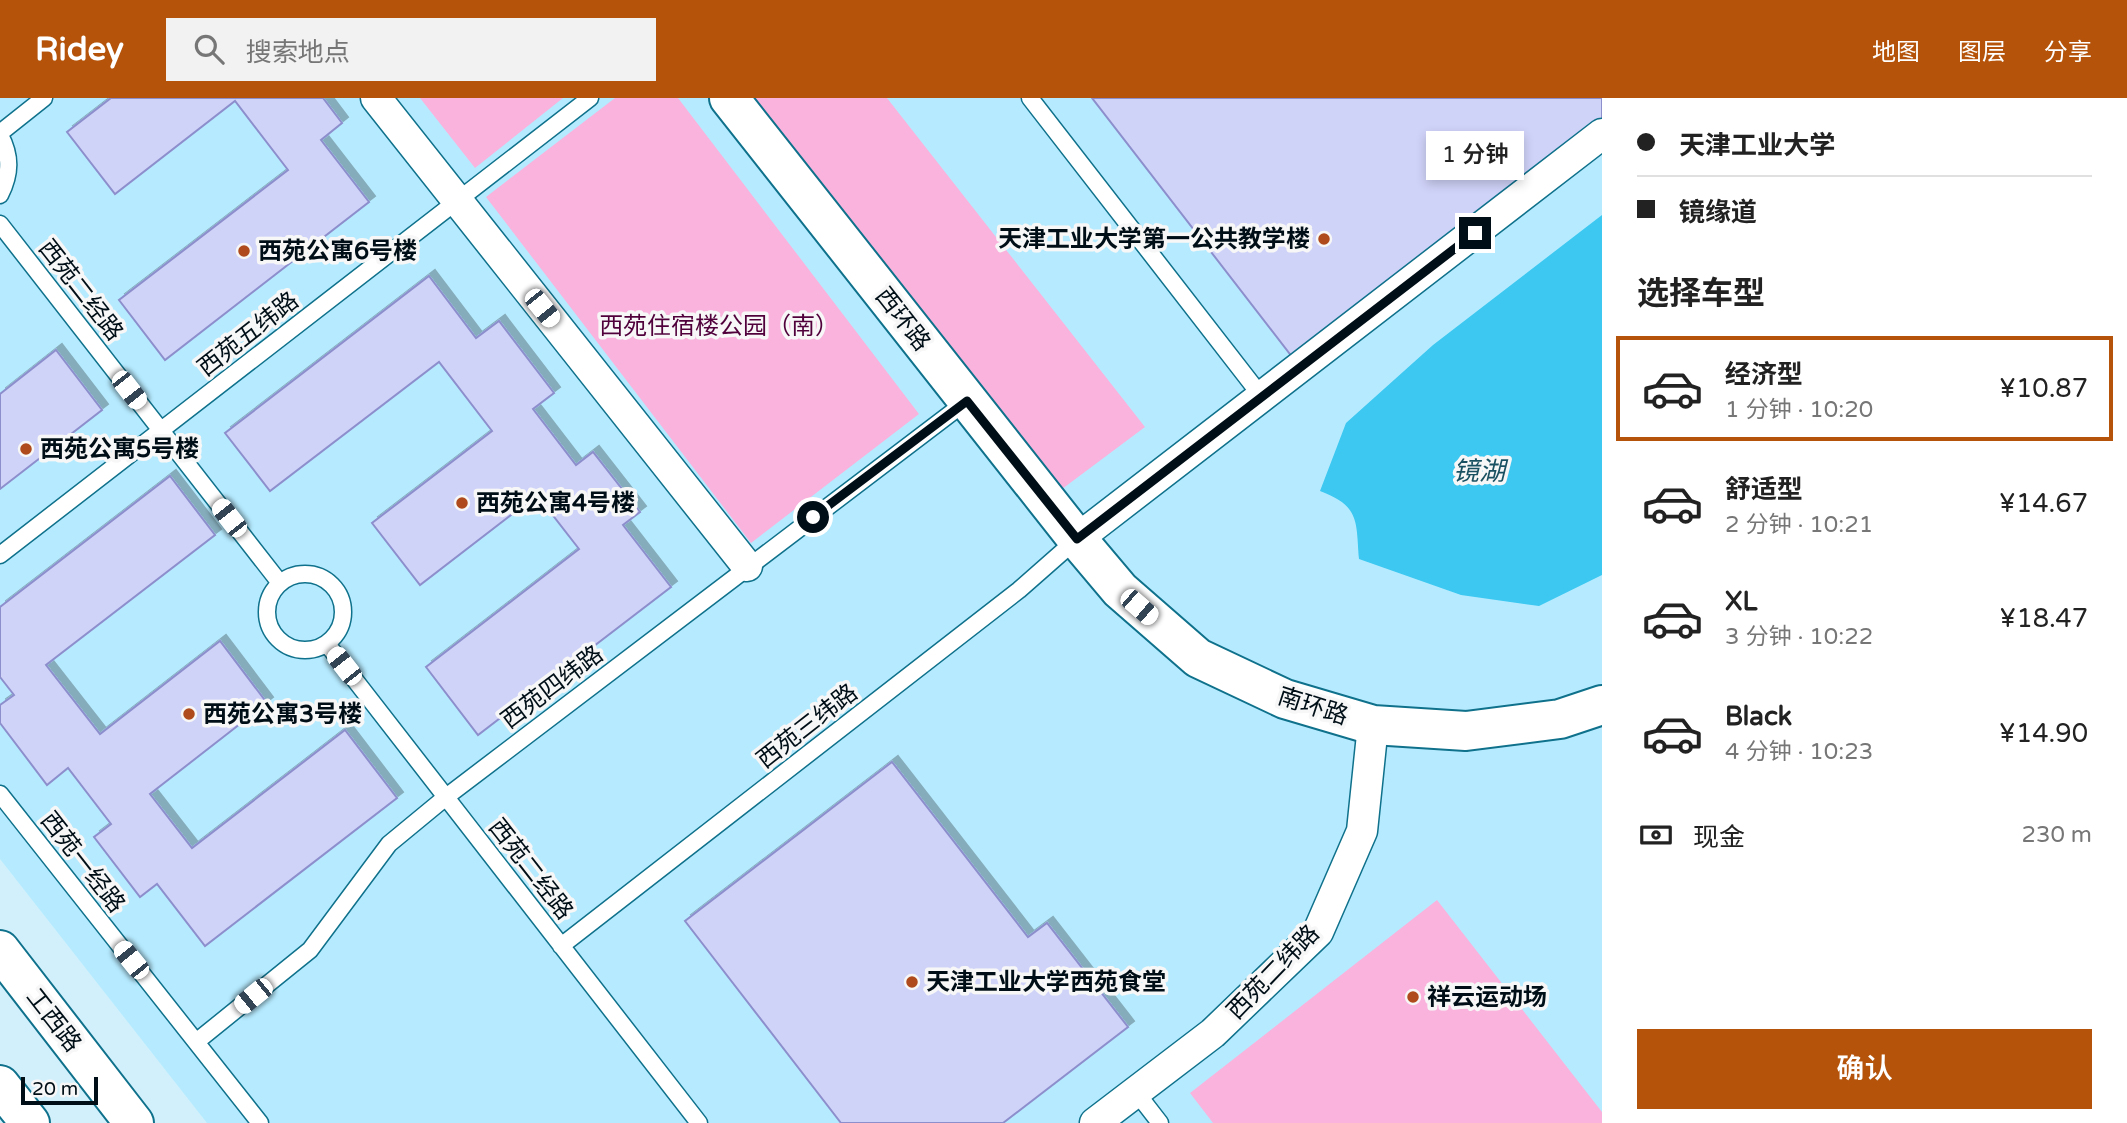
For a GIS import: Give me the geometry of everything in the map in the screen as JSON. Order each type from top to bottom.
[{"type":"street","points":[[376,98],[747,566]]},
{"type":"street","name":"西环路","points":[[729,98],[1077,539]]},
{"type":"street","points":[[1077,539],[1602,134]]},
{"type":"street","name":"南环路","points":[[1077,539],[1120,590],[1198,658],[1285,699],[1373,725],[1466,731],[1560,719],[1602,705]]},
{"type":"street","name":"西苑二纬路","points":[[1095,1123],[1213,1033],[1318,932],[1362,831],[1373,725]]},
{"type":"street","name":"工西路","points":[[0,950],[134,1123]]},
{"type":"street","points":[[0,1085],[30,1123]]},
{"type":"lane","points":[[0,195],[7,181],[9,165],[7,148],[0,134],[44,98]]},
{"type":"lane","name":"西苑五纬路","points":[[0,555],[590,98]]},
{"type":"lane","points":[[1030,98],[1262,397]]},
{"type":"lane","name":"西苑二经路","points":[[0,224],[280,583]]},
{"type":"lane","name":"西苑四纬路","points":[[196,1042],[310,950],[390,844],[446,797],[967,401]]},
{"type":"lane","name":"西苑三纬路","points":[[561,946],[1019,590],[1077,539]]},
{"type":"lane","points":[[299,573],[325,578],[334,587],[344,610],[342,623],[327,644],[316,649],[291,648],[280,642],[272,632],[267,620],[267,608],[270,596],[280,583],[299,573]]},
{"type":"lane","name":"西苑二经路","points":[[327,644],[699,1123]]},
{"type":"lane","name":"西苑一经路","points":[[0,794],[260,1123]]},
{"type":"lane","points":[[1136,1092],[1160,1123]]},
{"type":"shaded area","points":[[0,98],[1602,98],[1602,1123],[207,1123],[0,859]]},
{"type":"green space","points":[[420,98],[563,98],[475,168]]},
{"type":"green space","name":"西苑住宿楼公园（南）","points":[[615,98],[678,98],[919,414],[751,543],[486,197]]},
{"type":"green space","points":[[750,98],[887,98],[1145,427],[1054,495]]},
{"type":"green space","name":"祥云运动场","points":[[1437,900],[1602,1112],[1602,1123],[1213,1123],[1190,1093]]},
{"type":"water","name":"镜湖","points":[[1602,215],[1602,575],[1539,606],[1461,595],[1359,559],[1356,525],[1349,509],[1320,491],[1346,423],[1433,345]]},
{"type":"building","name":"西苑公寓6号楼","points":[[111,98],[323,98],[342,123],[321,140],[369,202],[165,360],[119,300],[288,170],[235,101],[115,194],[67,132]]},
{"type":"building","name":"天津工业大学第一公共教学楼","points":[[1092,98],[1602,98],[1602,120],[1293,358]]},
{"type":"building","name":"西苑公寓4号楼","points":[[429,276],[476,338],[499,321],[554,393],[533,409],[576,465],[593,452],[640,512],[623,525],[671,587],[478,735],[426,667],[579,549],[537,495],[420,585],[372,523],[492,431],[439,362],[270,491],[225,433]]},
{"type":"building","name":"西苑公寓5号楼","points":[[56,350],[102,410],[0,489],[0,394]]},
{"type":"building","name":"西苑公寓3号楼","points":[[170,476],[215,535],[46,665],[100,734],[220,641],[267,703],[150,794],[192,848],[345,730],[397,798],[205,946],[157,884],[140,897],[94,837],[111,824],[68,768],[47,785],[0,723],[0,705],[14,695],[0,677],[0,607]]},
{"type":"building","name":"天津工业大学西苑食堂","points":[[892,762],[1028,937],[1047,923],[1128,1027],[1003,1123],[841,1123],[685,921]]},
{"type":"place","name":"天津工业大学第一公共教学楼","points":[[1324,239]]},
{"type":"place","name":"西苑公寓6号楼","points":[[244,251]]},
{"type":"place","name":"西苑公寓5号楼","points":[[26,449]]},
{"type":"place","name":"西苑公寓4号楼","points":[[462,503]]},
{"type":"place","name":"西苑公寓3号楼","points":[[189,714]]},
{"type":"place","name":"天津工业大学西苑食堂","points":[[912,982]]},
{"type":"place","name":"祥云运动场","points":[[1413,997]]},
{"type":"route","points":[[813,517],[967,401],[1077,539],[1475,233]]}]
